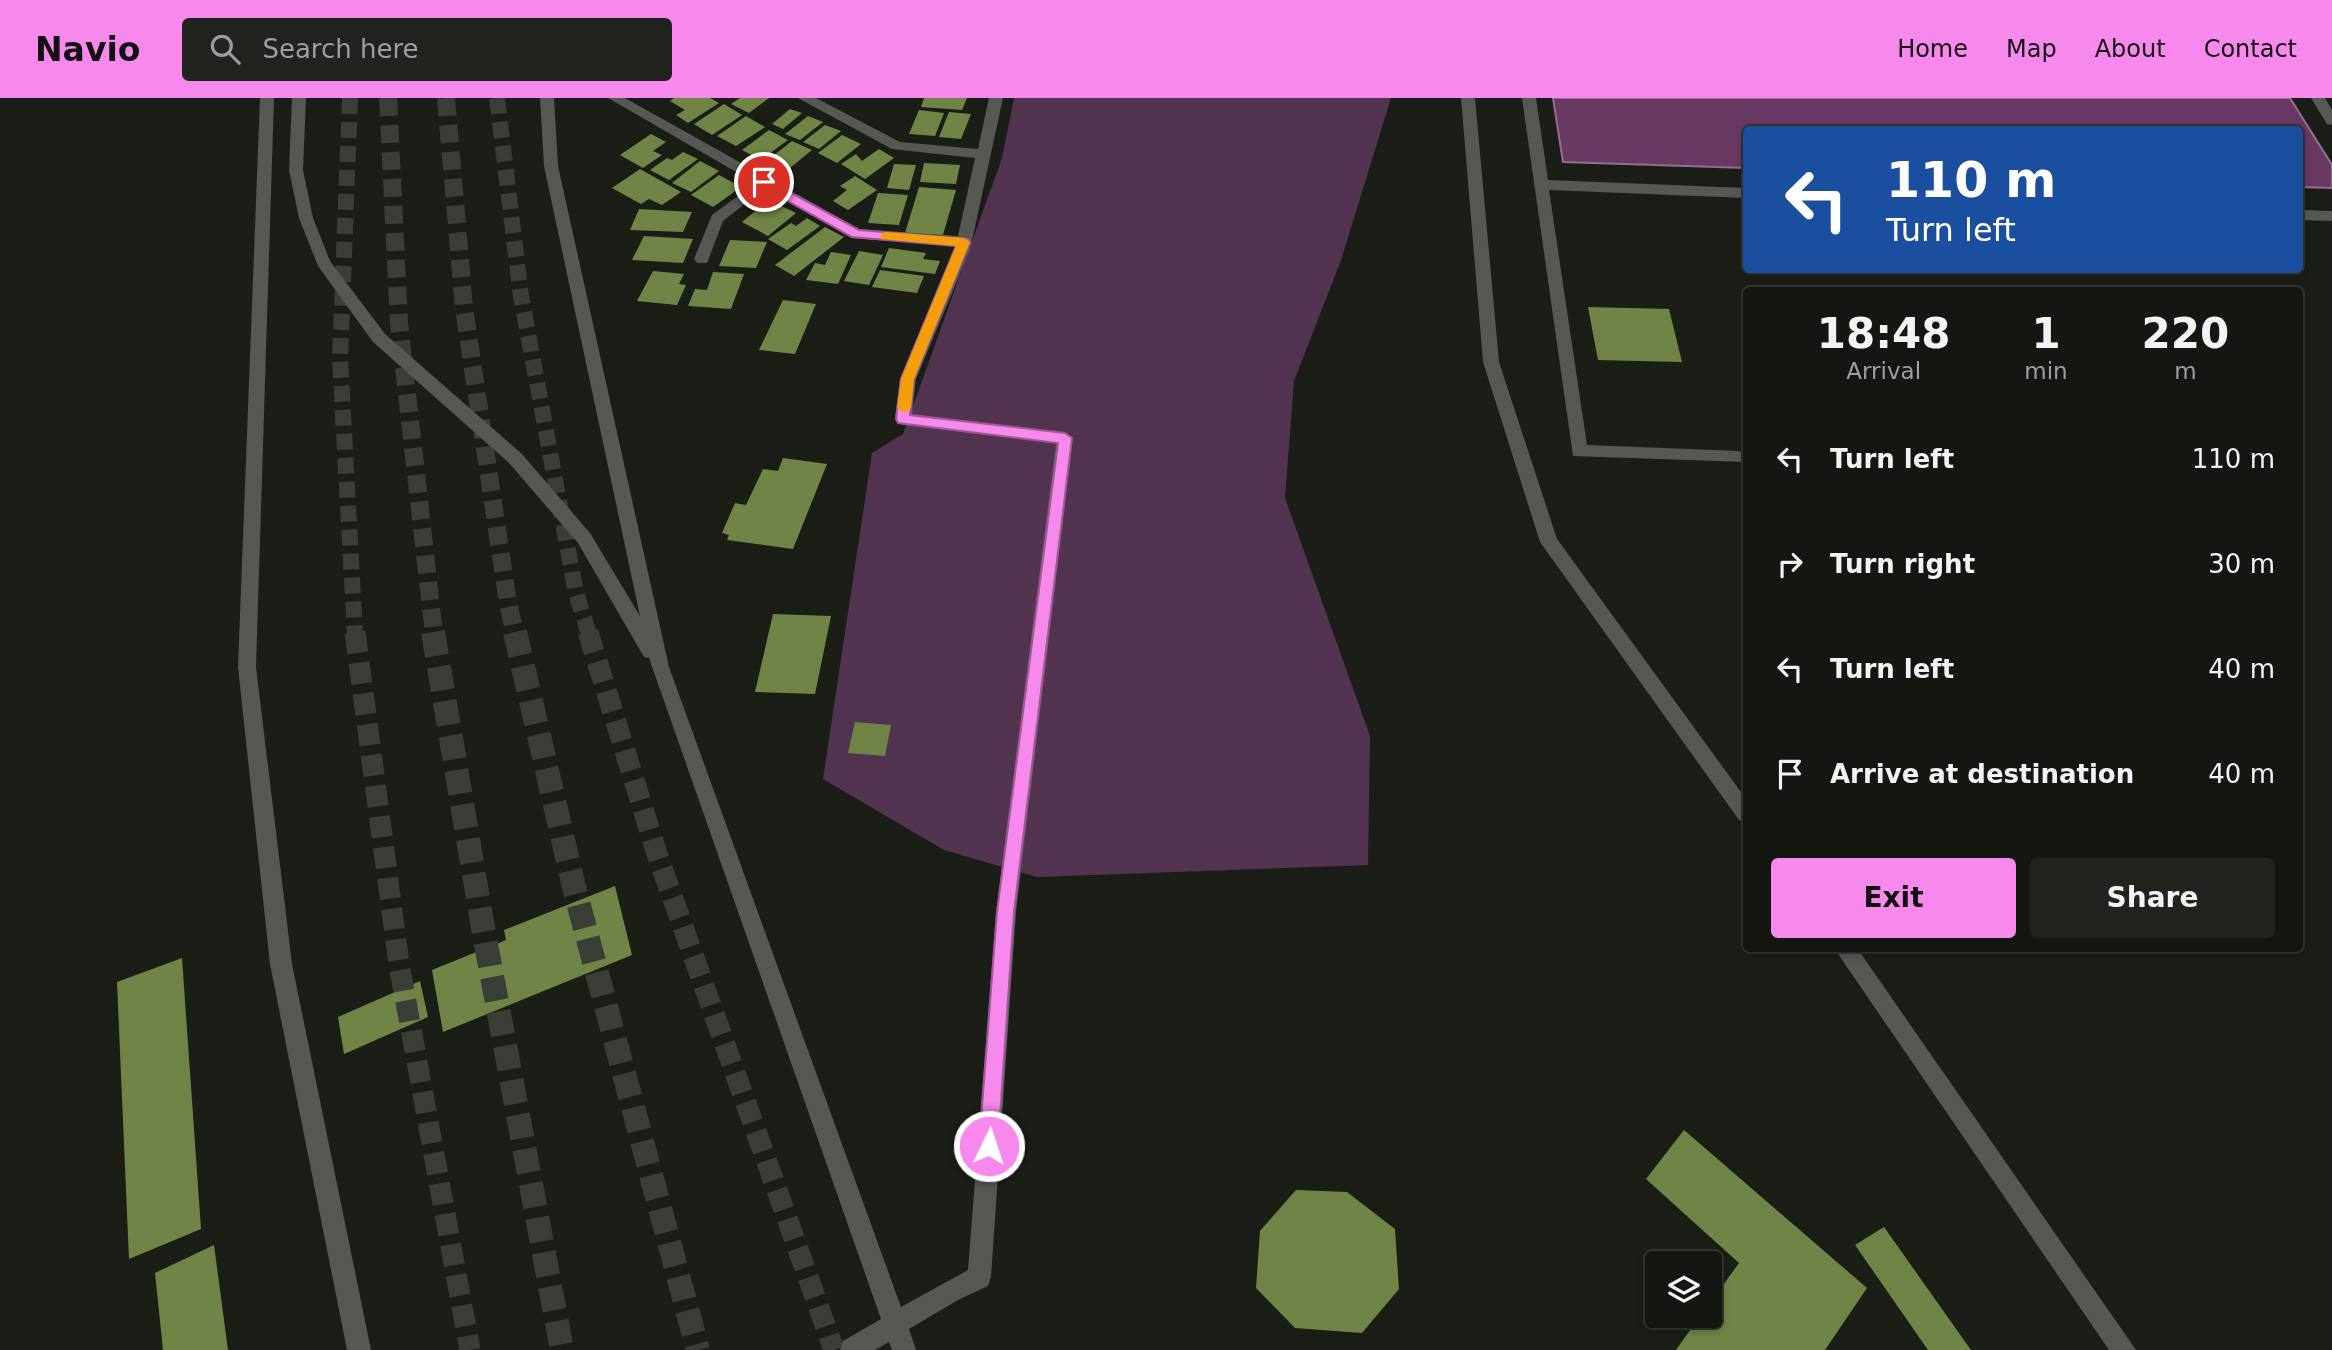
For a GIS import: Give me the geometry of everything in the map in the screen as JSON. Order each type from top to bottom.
[{"type":"street","points":[[267,98],[247,667],[281,964],[359,1350]]},
{"type":"street","points":[[299,98],[296,170],[306,218],[323,262],[379,338],[515,458],[583,538],[660,667]]},
{"type":"street","points":[[547,98],[551,166],[660,667],[904,1350]]},
{"type":"street","points":[[615,98],[856,234],[964,242]]},
{"type":"street","points":[[805,98],[897,146],[984,154]]},
{"type":"street","points":[[852,1350],[894,1322],[979,1277],[1006,912],[1065,438],[903,419],[908,379],[964,242],[996,98]]},
{"type":"street","points":[[1468,98],[1491,362],[1549,542],[1743,810]]},
{"type":"street","points":[[1529,98],[1579,451],[1739,457]]},
{"type":"street","points":[[2318,98],[2332,121]]},
{"type":"street","points":[[702,259],[717,218],[764,182]]},
{"type":"street","points":[[1542,185],[1743,193]]},
{"type":"street","points":[[2303,215],[2332,216]]},
{"type":"street","points":[[1847,952],[2124,1350]]},
{"type":"shaded area","points":[[1014,98],[1391,98],[1341,260],[1294,381],[1285,498],[1370,736],[1368,865],[1037,877],[944,850],[823,779],[872,453],[903,434],[1002,158]]},
{"type":"shaded area","points":[[1553,98],[2290,98],[2332,165],[2332,188],[2303,187],[2303,126],[1743,126],[1743,168],[1563,162]]},
{"type":"building","points":[[674,98],[710,98],[719,103],[688,123],[676,115],[685,110],[670,101]]},
{"type":"building","points":[[740,98],[769,98],[749,113],[731,104]]},
{"type":"building","points":[[924,98],[967,98],[962,110],[921,107]]},
{"type":"building","points":[[724,104],[742,115],[712,135],[694,124]]},
{"type":"building","points":[[790,109],[802,113],[783,129],[772,124]]},
{"type":"building","points":[[919,110],[944,113],[935,136],[909,134]]},
{"type":"building","points":[[949,112],[971,114],[961,139],[939,137]]},
{"type":"building","points":[[746,116],[765,127],[736,146],[717,136]]},
{"type":"building","points":[[808,116],[823,122],[800,140],[785,134]]},
{"type":"building","points":[[825,125],[841,131],[819,149],[803,142]]},
{"type":"building","points":[[769,130],[788,140],[761,160],[742,150]]},
{"type":"building","points":[[651,134],[666,142],[653,151],[662,155],[643,168],[620,155]]},
{"type":"building","points":[[842,135],[861,144],[837,163],[818,153]]},
{"type":"building","points":[[792,141],[812,150],[784,173],[764,163]]},
{"type":"building","points":[[879,149],[894,158],[865,179],[841,164],[856,154],[862,161]]},
{"type":"building","points":[[683,152],[698,159],[669,180],[650,170],[667,158],[672,160]]},
{"type":"building","points":[[700,161],[719,171],[691,192],[672,183]]},
{"type":"building","points":[[924,163],[960,165],[956,184],[920,182]]},
{"type":"building","points":[[894,164],[916,165],[909,190],[887,188]]},
{"type":"building","points":[[640,169],[681,192],[662,205],[649,199],[641,204],[612,188]]},
{"type":"building","points":[[719,175],[741,187],[713,207],[691,195]]},
{"type":"building","points":[[855,176],[877,190],[848,210],[833,201],[847,190],[840,186]]},
{"type":"building","points":[[919,187],[956,190],[943,235],[905,233]]},
{"type":"building","points":[[878,193],[908,195],[899,225],[868,223]]},
{"type":"building","points":[[769,200],[796,213],[768,236],[742,222]]},
{"type":"building","points":[[639,209],[692,212],[683,232],[630,230]]},
{"type":"building","points":[[807,218],[820,226],[787,250],[768,239],[791,223],[796,226]]},
{"type":"building","points":[[825,227],[844,237],[794,276],[775,265]]},
{"type":"building","points":[[644,236],[693,239],[683,263],[632,260]]},
{"type":"building","points":[[730,240],[767,242],[756,268],[719,266]]},
{"type":"building","points":[[889,248],[926,253],[923,259],[940,261],[935,274],[881,267]]},
{"type":"building","points":[[859,251],[883,255],[869,285],[844,281]]},
{"type":"building","points":[[831,252],[851,255],[838,284],[806,280],[815,263],[825,265]]},
{"type":"building","points":[[880,270],[924,276],[917,293],[872,287]]},
{"type":"building","points":[[653,271],[684,274],[679,284],[686,285],[677,305],[637,301]]},
{"type":"building","points":[[713,272],[744,274],[731,309],[688,306],[695,289],[707,290]]},
{"type":"building","points":[[783,300],[816,304],[795,354],[759,350]]},
{"type":"building","points":[[1588,307],[1669,309],[1682,362],[1598,360]]},
{"type":"building","points":[[783,458],[827,464],[793,549],[727,540],[729,535],[722,533],[735,503],[746,505],[763,469],[778,471]]},
{"type":"building","points":[[773,614],[831,616],[815,694],[755,692]]},
{"type":"building","points":[[855,722],[891,725],[885,756],[848,753]]},
{"type":"building","points":[[615,886],[632,955],[443,1032],[432,970],[506,940],[504,930]]},
{"type":"building","points":[[182,958],[201,1229],[129,1259],[117,982]]},
{"type":"building","points":[[420,981],[428,1017],[344,1054],[338,1017]]},
{"type":"building","points":[[1684,1130],[1867,1288],[1825,1350],[1676,1350],[1692,1328],[1722,1328],[1722,1286],[1739,1263],[1646,1179]]},
{"type":"building","points":[[1296,1190],[1347,1192],[1395,1229],[1399,1289],[1362,1333],[1295,1328],[1256,1288],[1260,1231]]},
{"type":"building","points":[[1884,1227],[1971,1350],[1928,1350],[1855,1245]]},
{"type":"building","points":[[214,1245],[228,1350],[163,1350],[155,1273]]},
{"type":"tunnel","points":[[350,98],[340,359],[355,634]]},
{"type":"tunnel","points":[[388,98],[399,323],[434,634]]},
{"type":"tunnel","points":[[446,98],[464,308],[508,603],[515,634]]},
{"type":"tunnel","points":[[497,98],[521,296],[576,593],[589,634]]},
{"type":"tunnel","points":[[355,632],[399,964],[470,1350]]},
{"type":"tunnel","points":[[433,632],[483,928],[562,1350]]},
{"type":"tunnel","points":[[515,632],[574,887],[698,1350]]},
{"type":"tunnel","points":[[588,632],[657,854],[834,1350]]},
{"type":"slow traffic","points":[[886,236],[964,242],[908,379],[904,408]]},
{"type":"route","points":[[764,182],[856,234],[964,242],[908,379],[903,419],[1065,438],[1006,912],[989,1146]]}]
